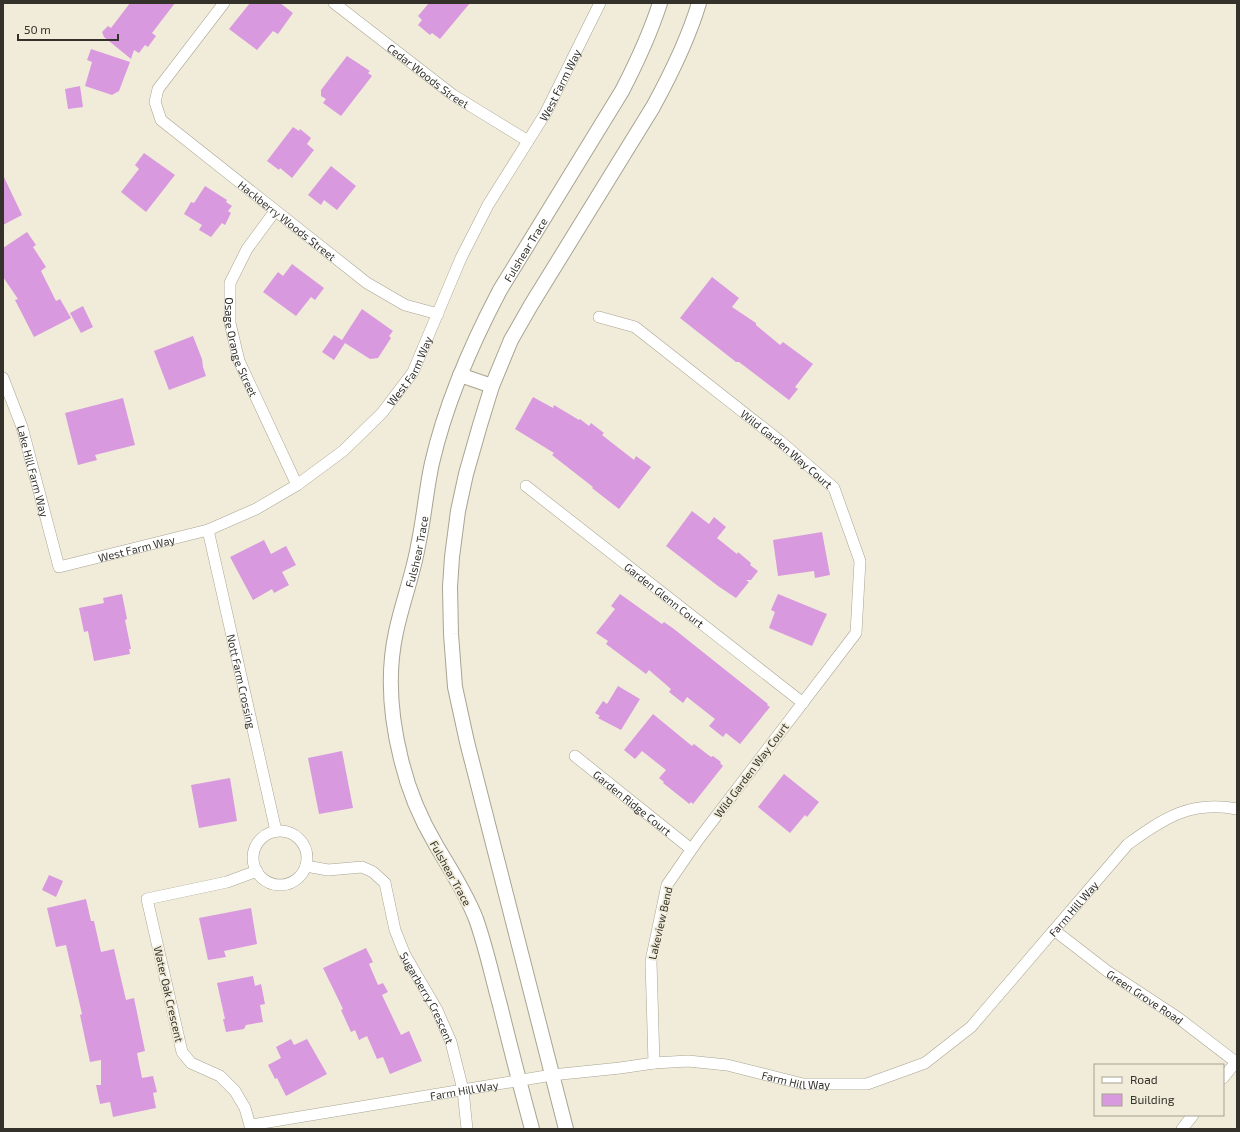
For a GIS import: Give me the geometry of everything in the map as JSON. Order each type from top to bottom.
[{"type":"street","name":"Hackberry Woods Street","points":[[224,3],[158,89],[155,102],[161,120],[367,283],[405,304],[438,314]]},
{"type":"street","name":"Cedar Woods Street","points":[[334,3],[452,95],[528,141]]},
{"type":"street","name":"West Farm Way","points":[[59,566],[208,530],[256,509],[297,485],[343,452],[382,413],[413,372],[461,258],[488,205],[545,114],[600,3]]},
{"type":"street","name":"Fulshear Trace","points":[[532,1129],[487,957],[475,918],[453,873],[422,821],[410,792],[394,728],[392,665],[395,634],[419,546],[432,464],[445,415],[460,375],[500,290],[622,91],[638,60],[660,3]]},
{"type":"street","points":[[566,1129],[467,742],[455,687],[450,587],[452,557],[458,512],[466,474],[492,386],[511,340],[653,107],[684,45],[699,3]]},
{"type":"street","name":"Osage Orange Street","points":[[275,211],[247,249],[230,283],[230,323],[239,361],[297,485]]},
{"type":"street","name":"Wild Garden Way Court","points":[[599,317],[635,327],[780,441],[834,488],[860,561],[856,633],[698,840]]},
{"type":"street","points":[[460,375],[492,386]]},
{"type":"street","name":"Lake Hill Farm Way","points":[[3,378],[22,427],[59,566]]},
{"type":"street","name":"Garden Glenn Court","points":[[526,486],[803,703]]},
{"type":"street","name":"Nott Farm Crossing","points":[[208,530],[276,831]]},
{"type":"street","name":"Garden Ridge Court","points":[[575,756],[691,849]]},
{"type":"street","name":"Farm Hill Way","points":[[251,1127],[552,1075],[620,1068],[654,1062],[688,1061],[727,1065],[803,1084],[867,1084],[925,1063],[971,1027],[1128,844],[1155,824],[1177,813],[1197,808],[1224,806],[1237,809]]},
{"type":"street","points":[[276,831],[290,833],[297,837],[303,844],[307,856],[306,866],[302,875],[294,881],[286,884],[272,884],[264,880],[257,871],[254,860],[254,850],[263,838],[276,831]]},
{"type":"street","name":"Lakeview Bend","points":[[654,1062],[651,961],[667,885],[698,840]]},
{"type":"street","name":"Sugarberry Crescent","points":[[306,866],[328,870],[362,867],[373,872],[384,883],[395,930],[405,955],[437,1010],[451,1042],[463,1090],[467,1129]]},
{"type":"street","name":"Water Oak Crescent","points":[[251,1127],[245,1108],[235,1091],[220,1076],[191,1063],[182,1052],[147,899],[227,882],[257,871]]},
{"type":"street","name":"Green Grove Road","points":[[1054,930],[1107,971],[1177,1017],[1237,1062]]},
{"type":"street","points":[[1224,1077],[1237,1062]]},
{"type":"street","points":[[1182,1129],[1192,1116]]},
{"type":"building","points":[[130,3],[175,3],[152,33],[156,36],[148,47],[145,45],[139,53],[134,50],[131,59],[104,37],[102,32],[108,26],[111,28]]},
{"type":"building","points":[[250,3],[280,3],[293,13],[278,34],[273,31],[257,50],[229,29]]},
{"type":"building","points":[[429,3],[470,3],[440,39],[432,33],[430,35],[418,25],[422,20],[418,16]]},
{"type":"building","points":[[91,49],[130,62],[119,91],[112,95],[85,86],[92,62],[87,60]]},
{"type":"building","points":[[347,56],[370,71],[368,73],[372,76],[341,116],[323,103],[326,99],[321,96],[321,90]]},
{"type":"building","points":[[80,86],[83,107],[68,109],[65,89]]},
{"type":"building","points":[[293,127],[299,131],[300,129],[311,138],[307,144],[314,150],[292,178],[280,168],[279,170],[267,161]]},
{"type":"building","points":[[144,153],[175,175],[146,212],[121,192],[139,169],[135,165]]},
{"type":"building","points":[[331,166],[356,186],[337,210],[324,200],[321,205],[308,195]]},
{"type":"building","points":[[3,175],[22,215],[3,225]]},
{"type":"building","points":[[205,186],[227,200],[226,202],[232,206],[228,211],[231,213],[225,225],[222,223],[211,237],[199,230],[202,225],[184,214],[191,202],[194,203]]},
{"type":"building","points":[[27,232],[36,245],[33,247],[46,267],[41,271],[56,301],[60,299],[71,318],[34,337],[15,300],[18,299],[3,277],[3,248]]},
{"type":"building","points":[[292,264],[324,288],[315,300],[311,297],[296,316],[263,292],[278,272],[283,276]]},
{"type":"building","points":[[712,277],[739,298],[732,307],[756,323],[756,325],[780,345],[783,342],[813,364],[795,387],[798,389],[789,400],[739,362],[736,362],[680,318]]},
{"type":"building","points":[[83,306],[93,327],[81,333],[70,313]]},
{"type":"building","points":[[362,309],[393,331],[389,336],[391,338],[378,358],[370,359],[345,343],[334,360],[322,352],[334,335],[342,340]]},
{"type":"building","points":[[193,336],[202,359],[206,376],[169,390],[154,351]]},
{"type":"building","points":[[533,397],[553,408],[554,405],[579,420],[580,419],[589,426],[591,423],[604,433],[602,435],[634,460],[636,456],[651,467],[619,509],[552,455],[554,453],[515,429]]},
{"type":"building","points":[[123,398],[135,445],[95,455],[97,460],[78,465],[65,413]]},
{"type":"building","points":[[692,511],[709,524],[714,517],[726,527],[717,538],[737,554],[738,552],[758,571],[751,580],[746,580],[749,582],[736,598],[666,546]]},
{"type":"building","points":[[822,532],[830,575],[815,578],[814,571],[778,576],[773,540]]},
{"type":"building","points":[[264,540],[271,554],[286,546],[296,565],[282,572],[289,585],[274,593],[272,589],[253,600],[230,557]]},
{"type":"building","points":[[122,594],[127,619],[125,620],[131,649],[129,649],[130,654],[94,661],[88,631],[84,632],[79,608],[104,603],[103,598]]},
{"type":"building","points":[[620,594],[662,624],[664,622],[674,629],[768,704],[767,705],[770,707],[740,744],[726,733],[723,737],[709,726],[715,719],[687,697],[683,703],[669,692],[671,689],[649,670],[646,674],[606,644],[608,641],[596,633],[615,609],[611,606]]},
{"type":"building","points":[[778,594],[827,614],[812,646],[769,628],[775,612],[771,610]]},
{"type":"building","points":[[618,686],[640,699],[621,730],[598,718],[600,716],[595,713],[603,701],[607,704]]},
{"type":"building","points":[[653,714],[692,746],[694,744],[711,757],[713,756],[721,762],[720,763],[723,766],[693,804],[691,802],[689,804],[663,783],[664,782],[659,778],[666,770],[642,751],[635,759],[624,750]]},
{"type":"building","points":[[342,751],[353,808],[319,814],[308,758]]},
{"type":"building","points":[[784,774],[819,802],[807,817],[805,815],[790,833],[758,807]]},
{"type":"building","points":[[230,778],[237,821],[199,828],[191,785]]},
{"type":"building","points":[[49,875],[63,881],[56,897],[42,890]]},
{"type":"building","points":[[86,899],[91,921],[94,921],[101,952],[114,949],[126,1000],[134,998],[145,1051],[137,1053],[142,1078],[153,1076],[157,1092],[153,1093],[156,1108],[113,1117],[110,1102],[100,1104],[96,1085],[101,1085],[101,1060],[90,1062],[80,1015],[82,1014],[66,945],[56,947],[47,908]]},
{"type":"building","points":[[251,908],[257,944],[224,951],[226,957],[208,960],[199,918]]},
{"type":"building","points":[[366,948],[373,962],[369,964],[378,985],[383,983],[388,992],[382,995],[401,1035],[409,1031],[422,1061],[390,1074],[383,1057],[377,1059],[367,1036],[359,1040],[355,1030],[351,1032],[341,1010],[343,1009],[323,968]]},
{"type":"building","points":[[253,976],[255,986],[261,984],[265,1004],[260,1005],[263,1022],[246,1025],[244,1029],[226,1032],[223,1019],[225,1019],[217,983]]},
{"type":"building","points":[[291,1039],[294,1045],[307,1039],[327,1074],[286,1096],[277,1078],[275,1079],[268,1065],[281,1058],[276,1047]]}]
